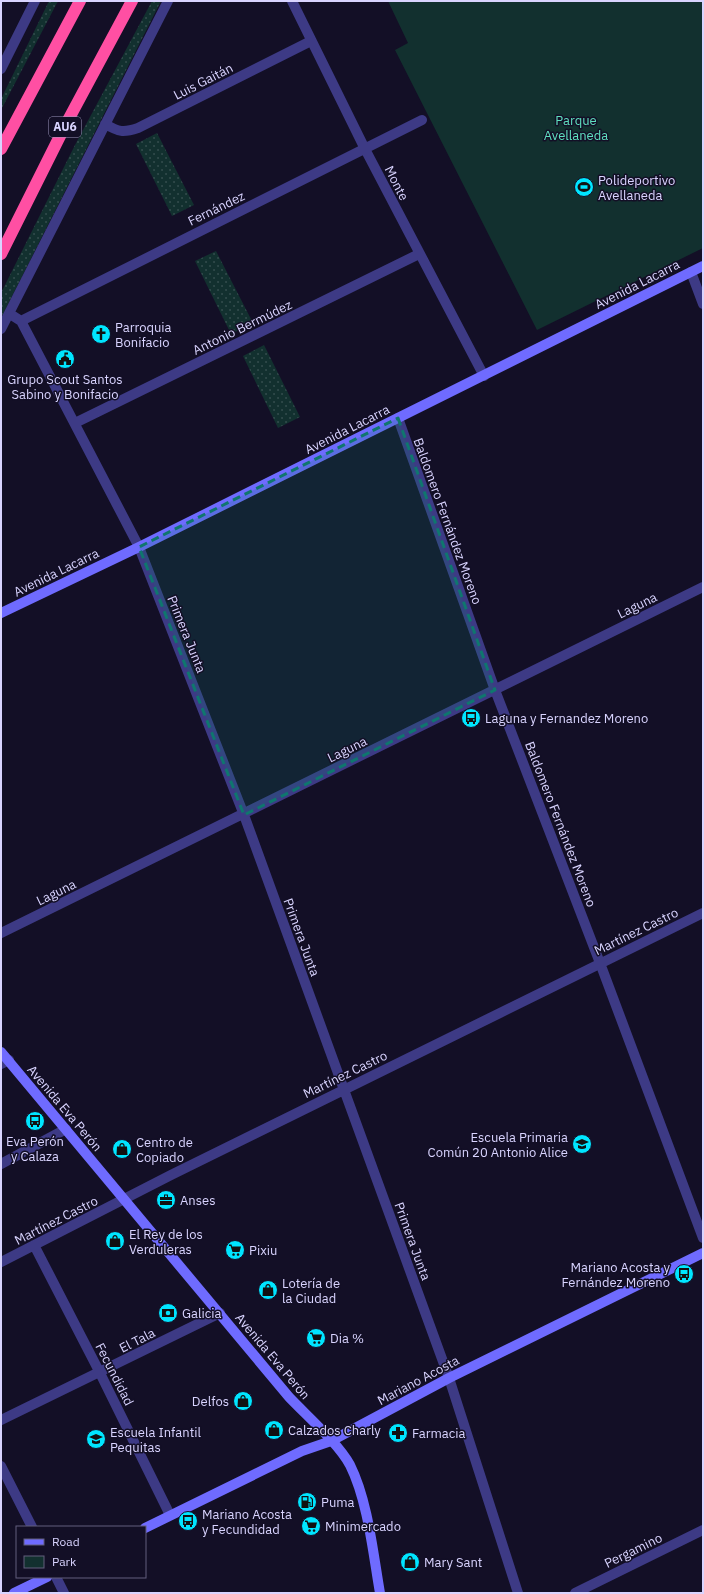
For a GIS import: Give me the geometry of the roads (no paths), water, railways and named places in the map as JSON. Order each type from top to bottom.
[{"type":"highway","points":[[1,149],[80,1]]},
{"type":"highway","name":"AU6","points":[[1,254],[66,124],[132,1]]},
{"type":"street","points":[[1,69],[35,1]]},
{"type":"street","points":[[1,329],[10,314],[168,1]]},
{"type":"street","name":"Monte","points":[[292,1],[365,149],[484,376]]},
{"type":"street","name":"Luis Gaitán","points":[[105,124],[117,131],[128,131],[138,128],[311,41]]},
{"type":"street","name":"Fernández","points":[[21,321],[422,120]]},
{"type":"street","name":"Antonio Bermúdez","points":[[75,423],[419,254]]},
{"type":"street","name":"Avenida Lacarra","points":[[1,613],[139,547],[703,266]]},
{"type":"street","points":[[690,272],[703,304]]},
{"type":"street","name":"Primera Junta","points":[[10,314],[21,321],[139,547],[244,815],[449,1378],[518,1593]]},
{"type":"street","name":"Baldomero Fernández Moreno","points":[[398,418],[495,690],[600,963],[703,1238]]},
{"type":"street","name":"Laguna","points":[[1,933],[244,815],[703,587]]},
{"type":"street","name":"Martínez Castro","points":[[1,1262],[343,1090],[703,913]]},
{"type":"street","name":"Avenida Eva Perón","points":[[1,1052],[5,1062],[66,1129],[289,1397],[331,1441],[350,1465],[364,1507],[380,1593]]},
{"type":"street","points":[[1,1164],[66,1129]]},
{"type":"street","name":"Fecundidad","points":[[34,1245],[100,1373],[170,1516]]},
{"type":"street","name":"Mariano Acosta","points":[[146,1528],[302,1452],[331,1441],[449,1378],[703,1253]]},
{"type":"street","name":"El Tala","points":[[1,1420],[100,1373],[220,1313]]},
{"type":"street","points":[[1,1466],[31,1526]]},
{"type":"street","name":"Pergamino","points":[[575,1593],[703,1530]]},
{"type":"street","points":[[14,1593],[45,1578]]},
{"type":"street","points":[[56,1578],[64,1593]]},
{"type":"place","name":"Polideportivo Avellaneda","points":[[584,187]]},
{"type":"place","name":"Parroquia Bonifacio","points":[[101,334]]},
{"type":"place","name":"Grupo Scout Santos Sabino y Bonifacio","points":[[65,359]]},
{"type":"place","name":"Laguna y Fernandez Moreno","points":[[471,718]]},
{"type":"place","name":"Eva Perón y Calaza","points":[[35,1121]]},
{"type":"place","name":"Escuela Primaria Común 20 Antonio Alice","points":[[582,1144]]},
{"type":"place","name":"Centro de Copiado","points":[[122,1149]]},
{"type":"place","name":"Anses","points":[[166,1200]]},
{"type":"place","name":"El Rey de los Verduleras","points":[[115,1241]]},
{"type":"place","name":"Pixiu","points":[[235,1250]]},
{"type":"place","name":"Mariano Acosta y Fernández Moreno","points":[[684,1274]]},
{"type":"place","name":"Lotería de la Ciudad","points":[[268,1290]]},
{"type":"place","name":"Galicia","points":[[168,1313]]},
{"type":"place","name":"Dia %","points":[[316,1338]]},
{"type":"place","name":"Delfos","points":[[243,1401]]},
{"type":"place","name":"Calzados Charly","points":[[274,1430]]},
{"type":"place","name":"Farmacia","points":[[398,1433]]},
{"type":"place","name":"Escuela Infantil Pequitas","points":[[96,1439]]},
{"type":"place","name":"Puma","points":[[307,1502]]},
{"type":"place","name":"Mariano Acosta y Fecundidad","points":[[188,1521]]},
{"type":"place","name":"Minimercado","points":[[311,1526]]},
{"type":"place","name":"Mary Sant","points":[[410,1562]]},
{"type":"park label","name":"Parque Avellaneda","points":[[576,128]]}]
